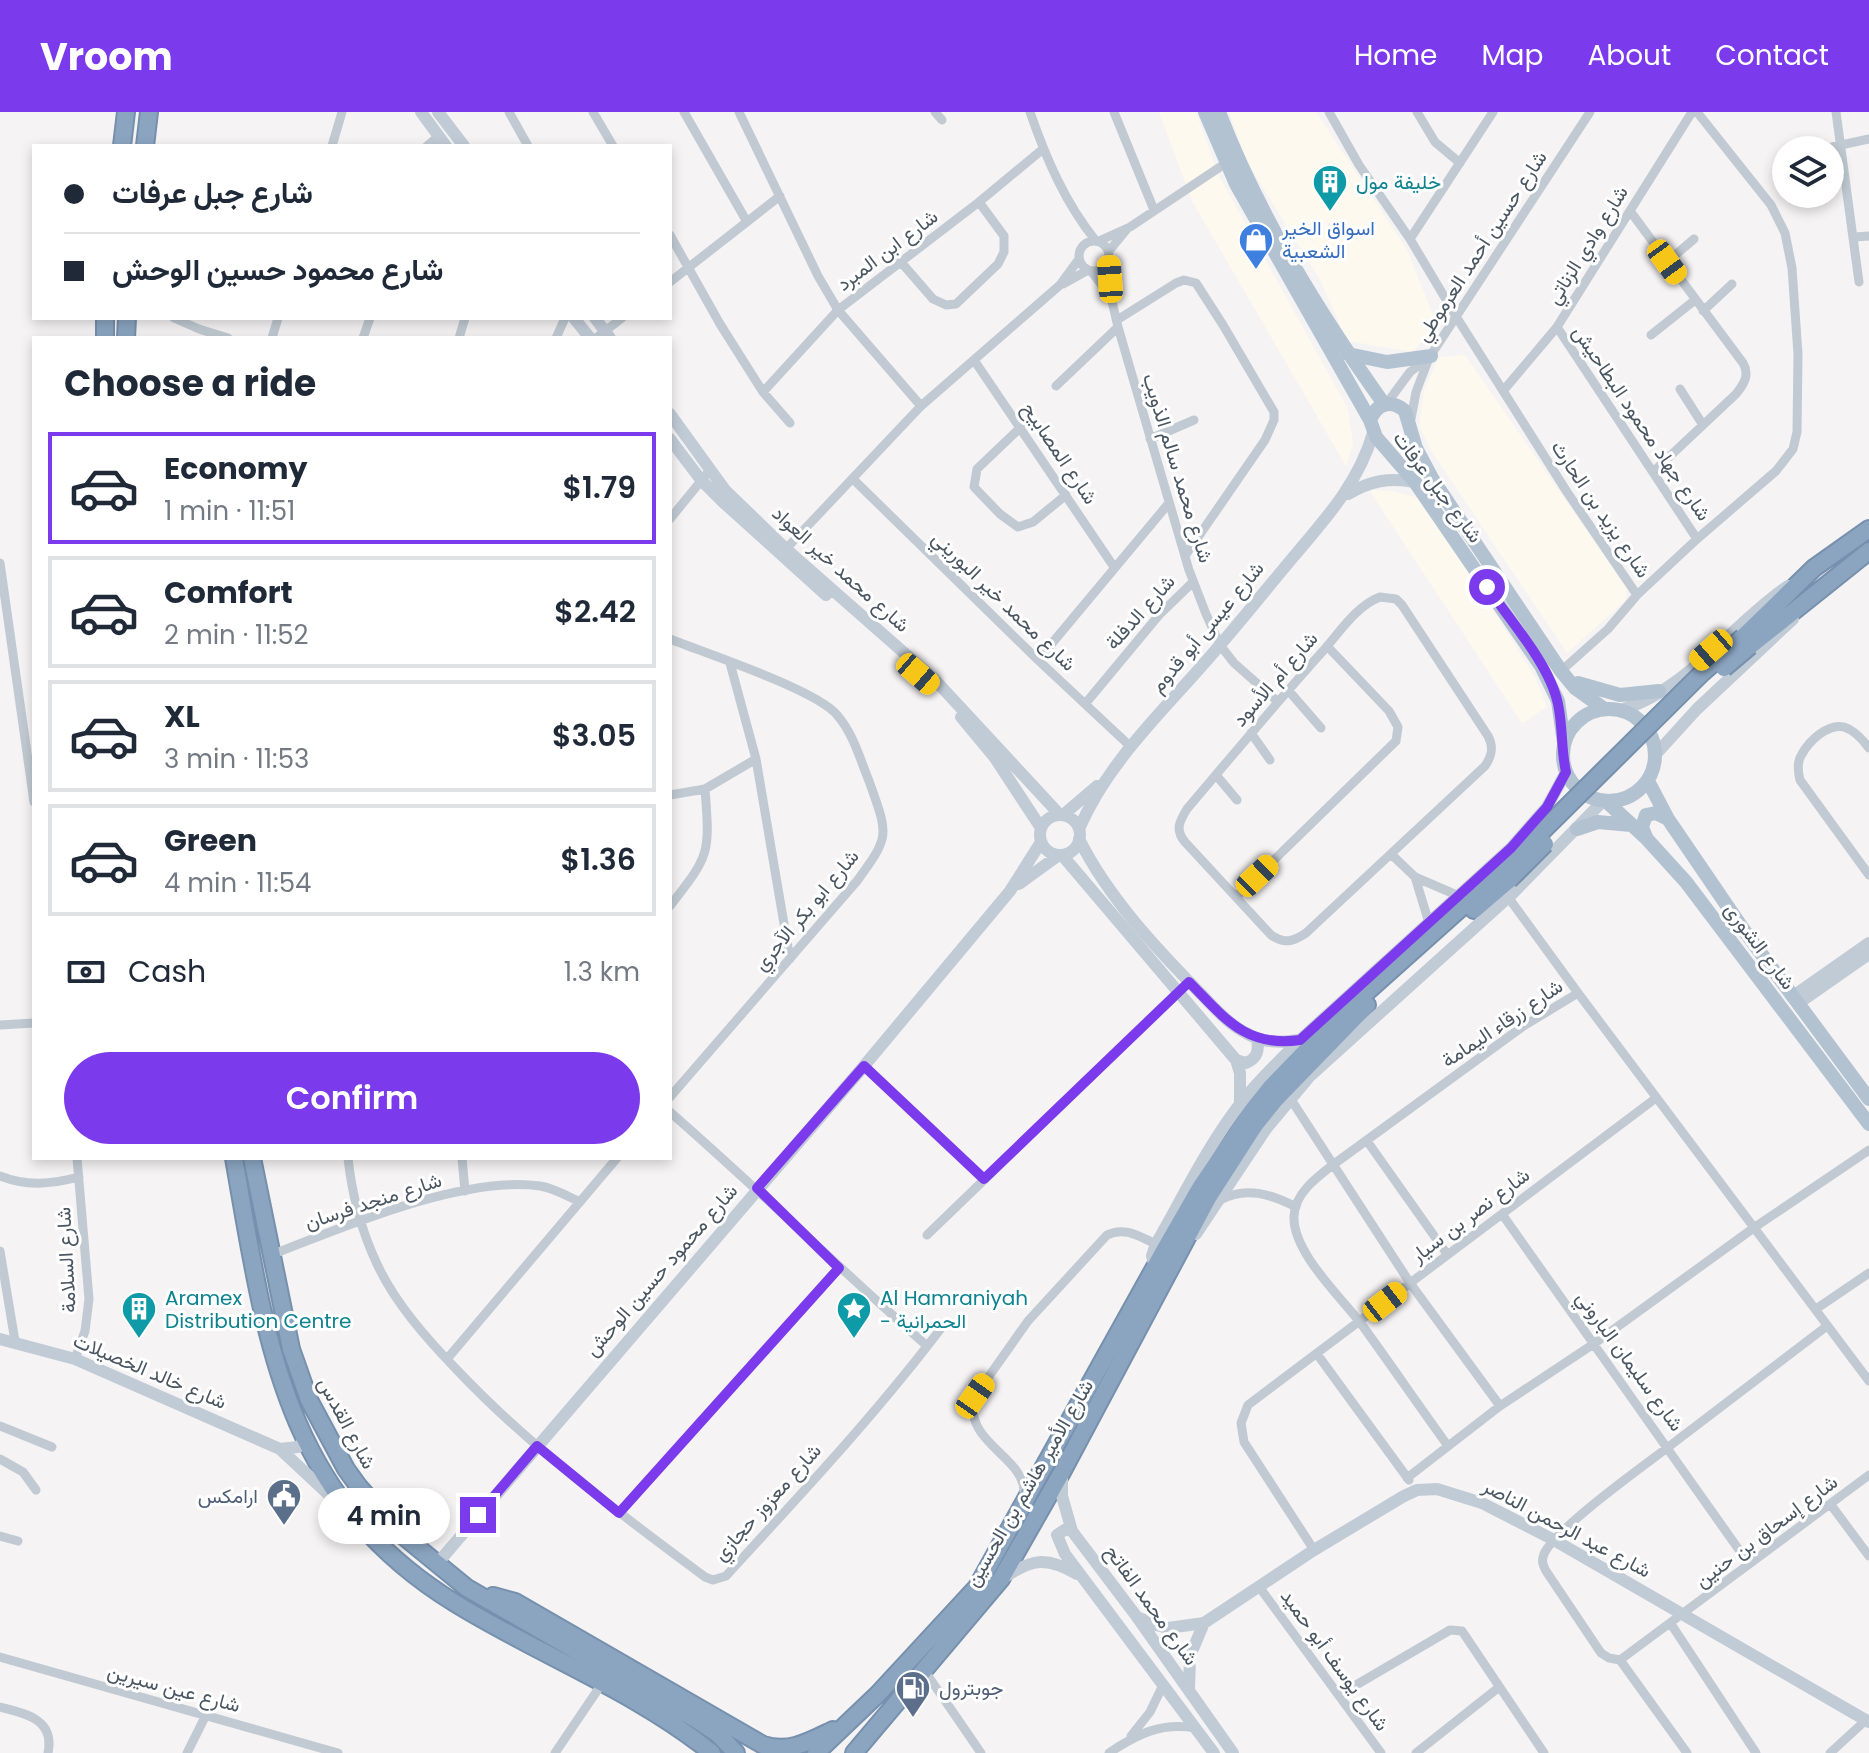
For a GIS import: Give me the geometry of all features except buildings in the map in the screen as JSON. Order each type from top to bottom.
[{"type":"highway","points":[[122,144],[126,112]]},
{"type":"highway","points":[[145,144],[149,112]]},
{"type":"highway","name":"شارع الأمير هاشم بن الحسين","points":[[1746,642],[1814,568],[1869,529]]},
{"type":"highway","name":"شارع الأمير هاشم بن الحسين","points":[[854,1753],[1001,1579],[1062,1472],[1208,1198],[1255,1125],[1275,1100],[1379,993],[1506,883],[1702,673],[1869,551]]},
{"type":"highway","name":"شارع الأمير هاشم بن الحسين","points":[[816,1753],[827,1747],[843,1725],[878,1694],[977,1587],[1155,1267],[1217,1162],[1271,1087],[1341,1015],[1506,883]]},
{"type":"highway","name":"شارع القدس","points":[[234,1160],[269,1345],[278,1375],[306,1440],[347,1511],[401,1563],[456,1604],[603,1682],[652,1711],[712,1753]]},
{"type":"highway","name":"شارع القدس","points":[[252,1160],[291,1349],[317,1416],[359,1487],[401,1534],[436,1565],[479,1595],[697,1720],[718,1734],[736,1753]]},
{"type":"highway","points":[[479,1595],[515,1602],[775,1750],[798,1751],[843,1725]]},
{"type":"highway","points":[[748,1737],[758,1753]]},
{"type":"main road","name":"شارع جبل عرفات","points":[[1205,112],[1246,203],[1372,426],[1415,482],[1541,666],[1558,701],[1564,743]]},
{"type":"main road","name":"شارع جبل عرفات","points":[[1219,112],[1265,214],[1348,354],[1386,404]]},
{"type":"main road","points":[[1348,354],[1387,362],[1430,357]]},
{"type":"main road","name":"شارع جبل عرفات","points":[[1372,426],[1374,411],[1386,404],[1397,405],[1405,411],[1426,468],[1569,680],[1603,708]]},
{"type":"main road","points":[[1558,701],[1568,698],[1569,680],[1615,694],[1632,695],[1665,688]]},
{"type":"main road","points":[[1603,708],[1623,709],[1640,719],[1652,735],[1656,754],[1654,768],[1648,781],[1630,797],[1605,802],[1581,792],[1566,772],[1564,743],[1572,726],[1586,714],[1603,708]]},
{"type":"main road","name":"شارع الشورى","points":[[1648,781],[1668,819],[1795,1001],[1869,1099]]},
{"type":"main road","name":"شارع الشورى","points":[[1605,802],[1634,825],[1686,882],[1869,1124]]},
{"type":"main road","points":[[1646,838],[1642,827],[1646,815],[1656,813],[1668,819]]},
{"type":"main road","points":[[1577,829],[1598,822],[1634,825]]},
{"type":"street","points":[[333,144],[342,112]]},
{"type":"street","points":[[421,112],[442,141]]},
{"type":"street","points":[[438,112],[462,144]]},
{"type":"street","points":[[509,112],[527,144]]},
{"type":"street","points":[[593,112],[612,144]]},
{"type":"street","points":[[684,112],[747,222]]},
{"type":"street","points":[[739,112],[818,276],[838,310],[921,406]]},
{"type":"street","points":[[1030,112],[1043,149],[1077,217],[1109,256]]},
{"type":"street","points":[[1114,112],[1154,210]]},
{"type":"street","name":"شارع يزيد بن الحارث","points":[[1329,112],[1359,165],[1410,239],[1567,492],[1637,595],[1785,461],[1795,441],[1799,411],[1795,302],[1785,233],[1771,205],[1694,112]]},
{"type":"street","points":[[1417,112],[1435,142],[1460,163]]},
{"type":"street","points":[[1410,239],[1493,112]]},
{"type":"street","name":"شارع حسين أحمد العرموطي","points":[[1410,427],[1416,392],[1430,357],[1590,112]]},
{"type":"street","name":"شارع وادي الزناتي","points":[[1503,391],[1557,327],[1694,112]]},
{"type":"street","points":[[1836,112],[1839,136]]},
{"type":"street","points":[[1844,144],[1869,139]]},
{"type":"street","name":"شارع ابن المبرد","points":[[763,392],[838,310],[1043,149]]},
{"type":"street","points":[[1082,246],[1130,227],[1226,163]]},
{"type":"street","points":[[1844,171],[1859,282]]},
{"type":"street","points":[[672,280],[780,196]]},
{"type":"street","points":[[900,261],[933,299],[946,305],[956,304],[998,264],[1004,252],[1004,236],[979,202]]},
{"type":"street","points":[[1630,211],[1743,363],[1747,374],[1736,394],[1653,472]]},
{"type":"street","points":[[783,552],[921,406],[1060,285],[1079,259],[1082,246],[1077,217]]},
{"type":"street","points":[[1060,285],[1089,270],[1098,271],[1130,227]]},
{"type":"street","points":[[1854,237],[1869,236]]},
{"type":"street","points":[[672,239],[763,392],[790,423]]},
{"type":"street","points":[[1667,262],[1694,239]]},
{"type":"street","name":"شارع محمد سالم الذويب","points":[[1109,256],[1111,297],[1117,323],[1193,582],[1220,645],[1234,663],[1277,701]]},
{"type":"street","points":[[1079,259],[1089,270]]},
{"type":"street","name":"شارع محمد سالم الذويب","points":[[1089,270],[1111,297]]},
{"type":"street","points":[[1056,386],[1117,323],[1176,283],[1184,280],[1196,283],[1274,412],[1274,420],[1265,440],[1185,556]]},
{"type":"street","points":[[1703,311],[1732,284]]},
{"type":"street","points":[[1651,335],[1695,300]]},
{"type":"street","points":[[179,320],[222,336]]},
{"type":"street","points":[[577,320],[600,336],[620,320]]},
{"type":"street","name":"شارع جهاد محمود البطاحيش","points":[[1557,327],[1697,539]]},
{"type":"street","name":"شارع حسين أحمد العرموطي","points":[[1386,404],[1410,372],[1430,357]]},
{"type":"street","name":"شارع المصابيح","points":[[974,360],[1114,567]]},
{"type":"street","points":[[1680,389],[1703,425]]},
{"type":"street","name":"شارع محمد خير العواد","points":[[672,417],[705,475]]},
{"type":"street","points":[[1150,439],[1194,420]]},
{"type":"street","name":"شارع عيسى أبو قدوم","points":[[1079,834],[1103,782],[1342,498],[1361,467],[1372,426]]},
{"type":"street","points":[[1021,427],[977,469],[974,487],[1000,514],[1018,527],[1033,522],[1066,495]]},
{"type":"street","name":"شارع محمد خير العواد","points":[[672,441],[783,552],[943,698],[995,758],[1041,828]]},
{"type":"street","points":[[672,516],[705,475]]},
{"type":"street","name":"شارع محمد خير البوريني","points":[[854,480],[1131,747]]},
{"type":"street","name":"شارع عيسى أبو قدوم","points":[[1342,498],[1360,487],[1381,480],[1415,482]]},
{"type":"street","points":[[1038,660],[1169,503]]},
{"type":"street","name":"شارع محمد خير العواد","points":[[783,552],[935,680],[1061,815]]},
{"type":"street","points":[[0,563],[32,788]]},
{"type":"street","name":"شارع الأمير هاشم بن الحسين","points":[[1623,709],[1639,705],[1665,688],[1770,598],[1814,568]]},
{"type":"street","name":"شارع الدفلة","points":[[1085,704],[1159,615],[1193,582]]},
{"type":"street","name":"شارع الأمير هاشم بن الحسين","points":[[1656,754],[1697,709],[1787,626],[1822,586]]},
{"type":"street","points":[[1569,680],[1637,595]]},
{"type":"street","name":"شارع أم الأسود","points":[[1387,597],[1396,599],[1491,742],[1491,755],[1485,766],[1306,933],[1283,942],[1271,935],[1178,831],[1179,822],[1187,809],[1277,701],[1350,619],[1372,600],[1387,597]]},
{"type":"street","name":"شارع ابو بكر الآجري","points":[[672,640],[826,704],[837,715],[858,754],[884,837],[876,855],[672,1095]]},
{"type":"street","points":[[1237,896],[1396,741],[1398,727],[1389,711],[1327,646]]},
{"type":"street","points":[[730,663],[756,759],[790,959]]},
{"type":"street","points":[[1665,688],[1663,702],[1667,712],[1677,714],[1697,709]]},
{"type":"street","points":[[1288,690],[1321,728]]},
{"type":"street","points":[[1869,748],[1847,729],[1825,730],[1801,754],[1799,773],[1800,780],[1869,875]]},
{"type":"street","points":[[1251,733],[1270,760]]},
{"type":"street","points":[[672,795],[705,789],[756,759]]},
{"type":"street","name":"شارع الأمير هاشم بن الحسين","points":[[1155,1267],[1152,1256],[1156,1244],[1215,1141],[1240,1104],[1300,1040],[1511,848],[1547,807],[1566,772]]},
{"type":"street","points":[[1216,775],[1237,800]]},
{"type":"street","name":"شارع عيسى أبو قدوم","points":[[1061,815],[1103,782]]},
{"type":"street","points":[[672,903],[704,859],[708,824],[705,789]]},
{"type":"street","name":"شارع الأمير هاشم بن الحسين","points":[[1180,1251],[1220,1200],[1244,1160],[1290,1098],[1406,987],[1506,883],[1563,842],[1605,802]]},
{"type":"street","points":[[1547,807],[1560,805],[1571,811],[1573,819],[1563,842]]},
{"type":"street","points":[[1240,1104],[1240,1073],[1236,1060],[1061,855],[1048,851],[1041,842],[1041,828],[1052,816],[1061,815],[1075,822],[1088,858],[1123,907],[1189,982],[1229,1021],[1257,1039],[1279,1042],[1300,1040]]},
{"type":"street","points":[[1061,855],[1073,850],[1079,834]]},
{"type":"street","name":"شارع محمود حسين الوحش","points":[[436,1565],[864,1066],[1010,891],[1041,842]]},
{"type":"street","name":"شارع محمود حسين الوحش","points":[[1010,891],[1061,855]]},
{"type":"street","points":[[1392,855],[1415,877],[1459,896]]},
{"type":"street","points":[[1415,877],[1429,923]]},
{"type":"street","points":[[1506,883],[1578,993]]},
{"type":"street","points":[[1795,1001],[1869,943]]},
{"type":"street","points":[[1795,1001],[1869,954]]},
{"type":"street","points":[[927,1235],[1189,982]]},
{"type":"street","name":"شارع زرقاء اليمامة","points":[[1296,1207],[1306,1188],[1334,1164],[1522,1027],[1578,993],[1869,1381]]},
{"type":"street","points":[[0,1025],[32,1023]]},
{"type":"street","points":[[1236,1060],[1246,1063],[1255,1058],[1259,1047],[1257,1039]]},
{"type":"street","points":[[864,1066],[984,1179]]},
{"type":"street","points":[[1290,1098],[1410,1283],[1500,1406]]},
{"type":"street","name":"شارع نصر بن سيار","points":[[1314,1550],[1244,1442],[1241,1423],[1248,1405],[1656,1098]]},
{"type":"street","points":[[672,1114],[927,1346]]},
{"type":"street","points":[[1367,1141],[1447,1254]]},
{"type":"street","points":[[1407,1478],[1500,1406],[1869,1150]]},
{"type":"street","name":"شارع السلامة","points":[[75,1359],[85,1331],[89,1299],[77,1160]]},
{"type":"street","name":"شارع معزوز حجازي","points":[[348,1160],[359,1221],[377,1265],[415,1322],[447,1359],[537,1446],[619,1513],[713,1580],[726,1576],[945,1323]]},
{"type":"street","points":[[462,1160],[465,1191]]},
{"type":"street","points":[[447,1359],[615,1160]]},
{"type":"street","points":[[0,1176],[28,1185],[79,1177]]},
{"type":"street","name":"شارع منجد فرسان","points":[[271,1255],[359,1221],[465,1191],[518,1185],[540,1186],[580,1202]]},
{"type":"street","points":[[1220,1200],[1232,1193],[1257,1193],[1296,1207],[1294,1222],[1314,1266],[1359,1322],[1448,1446]]},
{"type":"street","name":"شارع سليمان الباروني","points":[[1502,1214],[1667,1448],[1827,1326]]},
{"type":"street","points":[[1021,1505],[1025,1488],[1018,1475],[977,1427],[972,1407],[975,1396],[1028,1321],[1107,1235],[1114,1231],[1127,1231],[1156,1244]]},
{"type":"street","points":[[0,1251],[15,1341]]},
{"type":"street","points":[[619,1513],[839,1268]]},
{"type":"street","points":[[1816,1309],[1869,1273]]},
{"type":"street","name":"شارع خالد الخصيلات","points":[[0,1340],[15,1341],[75,1359],[280,1449],[347,1511]]},
{"type":"street","points":[[1137,1617],[1168,1628],[1204,1623],[1314,1550],[1417,1490],[1317,1354]]},
{"type":"street","points":[[0,1426],[52,1447]]},
{"type":"street","points":[[280,1449],[298,1447],[306,1440]]},
{"type":"street","points":[[1687,1753],[1620,1660],[1601,1653],[1546,1571],[1543,1556],[1554,1540],[1667,1448],[1749,1564]]},
{"type":"street","points":[[0,1459],[23,1472],[36,1490]]},
{"type":"street","name":"شارع محمد الفاتح","points":[[1062,1472],[1062,1496],[1072,1531],[1233,1753]]},
{"type":"street","points":[[1018,1475],[1029,1479],[1038,1475]]},
{"type":"street","name":"شارع إسحاق بن حنين","points":[[1620,1660],[1869,1475]]},
{"type":"street","name":"شارع عبد الرحمن الناصر","points":[[1417,1490],[1437,1489],[1467,1496],[1554,1540],[1868,1721]]},
{"type":"street","points":[[1831,1505],[1869,1556]]},
{"type":"street","points":[[1072,1531],[1061,1531],[1057,1535],[1058,1542],[1080,1575]]},
{"type":"street","points":[[0,1536],[18,1541]]},
{"type":"street","name":"شارع محمد الفاتح","points":[[1001,1579],[1024,1564],[1038,1561],[1067,1568],[1080,1575],[1214,1753]]},
{"type":"street","name":"شارع يوسف أبو حميد","points":[[1260,1588],[1381,1753]]},
{"type":"street","points":[[1189,1690],[1190,1656],[1204,1623]]},
{"type":"street","points":[[1671,1624],[1756,1753]]},
{"type":"street","points":[[1339,1695],[1456,1629],[1462,1631],[1544,1753]]},
{"type":"street","name":"شارع عين سيرين","points":[[0,1657],[206,1715],[308,1748],[338,1753]]},
{"type":"street","points":[[924,1670],[981,1753]]},
{"type":"street","points":[[555,1753],[603,1682]]},
{"type":"street","points":[[1129,1739],[1150,1712],[1163,1685]]},
{"type":"street","points":[[1416,1753],[1498,1688]]},
{"type":"street","points":[[0,1707],[39,1721],[48,1731],[48,1753]]},
{"type":"street","points":[[187,1753],[206,1715]]},
{"type":"street","points":[[1830,1753],[1868,1721]]},
{"type":"street","points":[[1109,1753],[1129,1739],[1155,1728],[1196,1728]]},
{"type":"shaded area","points":[[1159,112],[1196,112],[1219,176],[1348,409],[1353,444],[1346,466],[1192,201]]},
{"type":"shaded area","points":[[1229,112],[1316,112],[1406,248],[1437,324],[1413,352],[1347,341],[1320,280],[1246,160]]},
{"type":"shaded area","points":[[1465,355],[1627,589],[1625,601],[1567,653],[1432,452],[1419,426],[1424,390],[1439,357]]},
{"type":"shaded area","points":[[1369,490],[1393,491],[1423,499],[1535,677],[1547,707],[1522,723]]},
{"type":"place","name":"خليفة مول","points":[[1330,213]]},
{"type":"place","name":"اسواق الخير الشعبية","points":[[1256,271]]},
{"type":"place","name":"Aramex Distribution Centre","points":[[139,1340]]},
{"type":"place","name":"Al Hamraniyah - الحمرانية","points":[[854,1340]]},
{"type":"place","name":"ارامكس","points":[[284,1527]]},
{"type":"place","name":"جوبترول","points":[[913,1719]]},
{"type":"route","points":[[478,1515],[537,1446],[619,1513],[839,1268],[757,1188],[864,1066],[984,1179],[1189,982],[1248,1035],[1270,1042],[1300,1040],[1511,848],[1547,807],[1566,772],[1564,743],[1558,701],[1547,677],[1487,587]]}]
